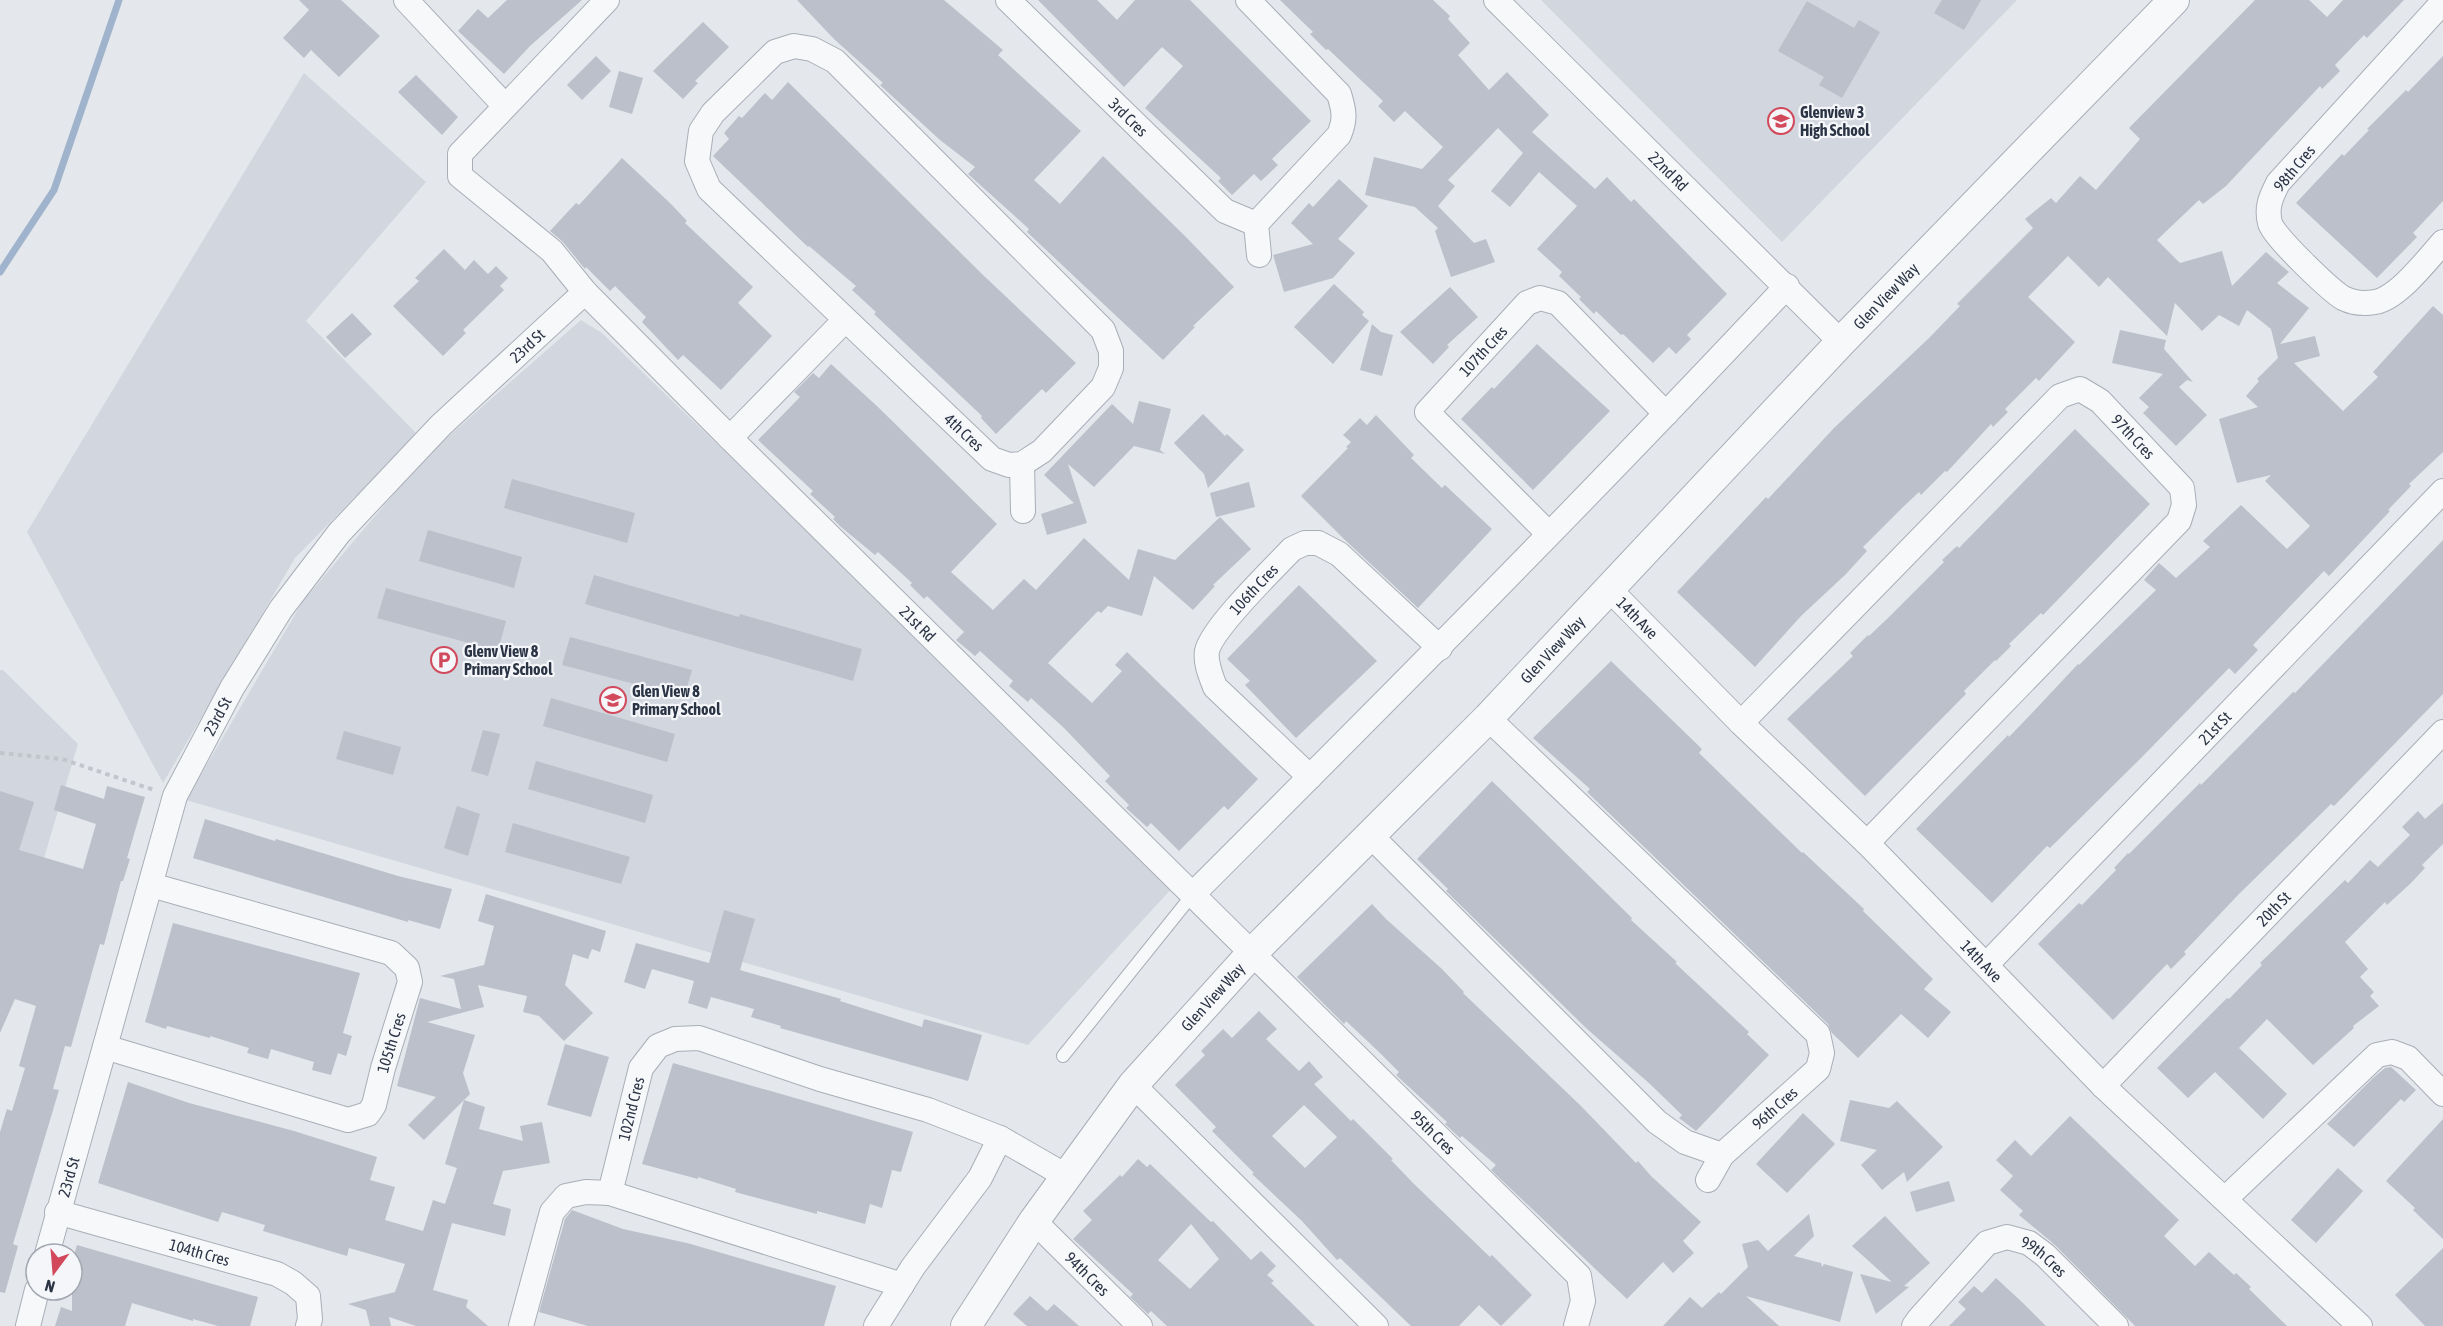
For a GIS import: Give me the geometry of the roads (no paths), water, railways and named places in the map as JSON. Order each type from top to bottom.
[{"type":"street","points":[[406,0],[505,106],[607,0]]},
{"type":"street","name":"3rd Cres","points":[[1008,0],[1225,211],[1256,224]]},
{"type":"street","points":[[1248,0],[1339,94],[1345,111],[1345,122],[1339,135],[1256,224],[1259,255]]},
{"type":"street","name":"22nd Rd","points":[[1496,0],[1841,342]]},
{"type":"street","name":"Glen View Way","points":[[966,1326],[1034,1221],[1133,1085],[1252,952],[1488,718],[1841,342],[2174,0]]},
{"type":"street","name":"98th Cres","points":[[2443,2],[2278,183],[2270,197],[2268,209],[2270,225],[2279,239],[2343,298],[2360,304],[2378,302],[2397,291],[2443,242]]},
{"type":"street","name":"4th Cres","points":[[794,46],[812,49],[835,61],[1103,330],[1111,351],[1111,368],[1103,387],[1042,451],[1022,464],[1009,465],[992,459],[709,189],[697,160],[701,131],[712,113],[775,52],[794,46]]},
{"type":"street","name":"21st Rd","points":[[505,106],[460,154],[460,177],[552,251],[585,292],[730,438],[1252,952]]},
{"type":"street","points":[[1193,894],[1440,648],[1787,286]]},
{"type":"street","name":"23rd St","points":[[49,1242],[175,796],[232,688],[281,609],[339,534],[441,425],[585,292]]},
{"type":"street","name":"107th Cres","points":[[1548,533],[1427,412],[1527,303],[1540,298],[1558,303],[1666,414]]},
{"type":"street","points":[[730,438],[845,320]]},
{"type":"street","name":"97th Cres","points":[[1741,723],[2060,396],[2080,389],[2100,401],[2182,488],[2184,505],[2179,521],[1867,843]]},
{"type":"street","points":[[1022,464],[1023,511]]},
{"type":"street","name":"21st St","points":[[1987,964],[2443,491]]},
{"type":"street","name":"106th Cres","points":[[1310,777],[1215,687],[1209,672],[1207,652],[1215,633],[1292,549],[1305,543],[1318,543],[1339,554],[1440,648]]},
{"type":"street","name":"14th Ave","points":[[1610,590],[1741,723],[1867,843],[2103,1086],[2360,1326]]},
{"type":"street","name":"96th Cres","points":[[1488,718],[1818,1034],[1822,1053],[1818,1069],[1722,1155],[1708,1180]]},
{"type":"street","name":"20th St","points":[[2103,1086],[2443,732]]},
{"type":"street","points":[[1370,835],[1657,1122],[1685,1142],[1722,1155]]},
{"type":"street","name":"105th Cres","points":[[105,1047],[348,1120],[356,1119],[368,1114],[374,1105],[410,982],[407,968],[391,953],[151,885]]},
{"type":"street","name":"95th Cres","points":[[1252,952],[1579,1276],[1583,1301],[1576,1326]]},
{"type":"street","name":"102nd Cres","points":[[610,1193],[641,1068],[658,1046],[675,1040],[699,1038],[820,1079],[928,1110],[1000,1138],[1066,1176]]},
{"type":"street","points":[[2225,1199],[2377,1055],[2392,1052],[2408,1058],[2443,1094]]},
{"type":"street","points":[[1133,1085],[1376,1326]]},
{"type":"street","points":[[876,1326],[902,1285],[980,1178],[1000,1138]]},
{"type":"street","points":[[521,1326],[552,1212],[566,1196],[586,1192],[610,1193],[902,1285]]},
{"type":"street","name":"104th Cres","points":[[57,1212],[277,1274],[293,1283],[308,1296],[310,1319],[308,1326]]},
{"type":"street","name":"94th Cres","points":[[1034,1221],[1140,1326]]},
{"type":"street","name":"99th Cres","points":[[1914,1326],[1918,1318],[1988,1244],[2007,1237],[2028,1243],[2045,1255],[2116,1326]]},
{"type":"street","points":[[28,1326],[34,1302]]},
{"type":"lane","points":[[1063,1056],[1193,894]]},
{"type":"waterway","points":[[0,272],[54,190],[119,0]]},
{"type":"place","name":"Glenview 3 High School","points":[[1781,121]]},
{"type":"place","name":"Glenv View 8 Primary School","points":[[444,660]]},
{"type":"place","name":"Glen View 8 Primary School","points":[[613,700]]}]
